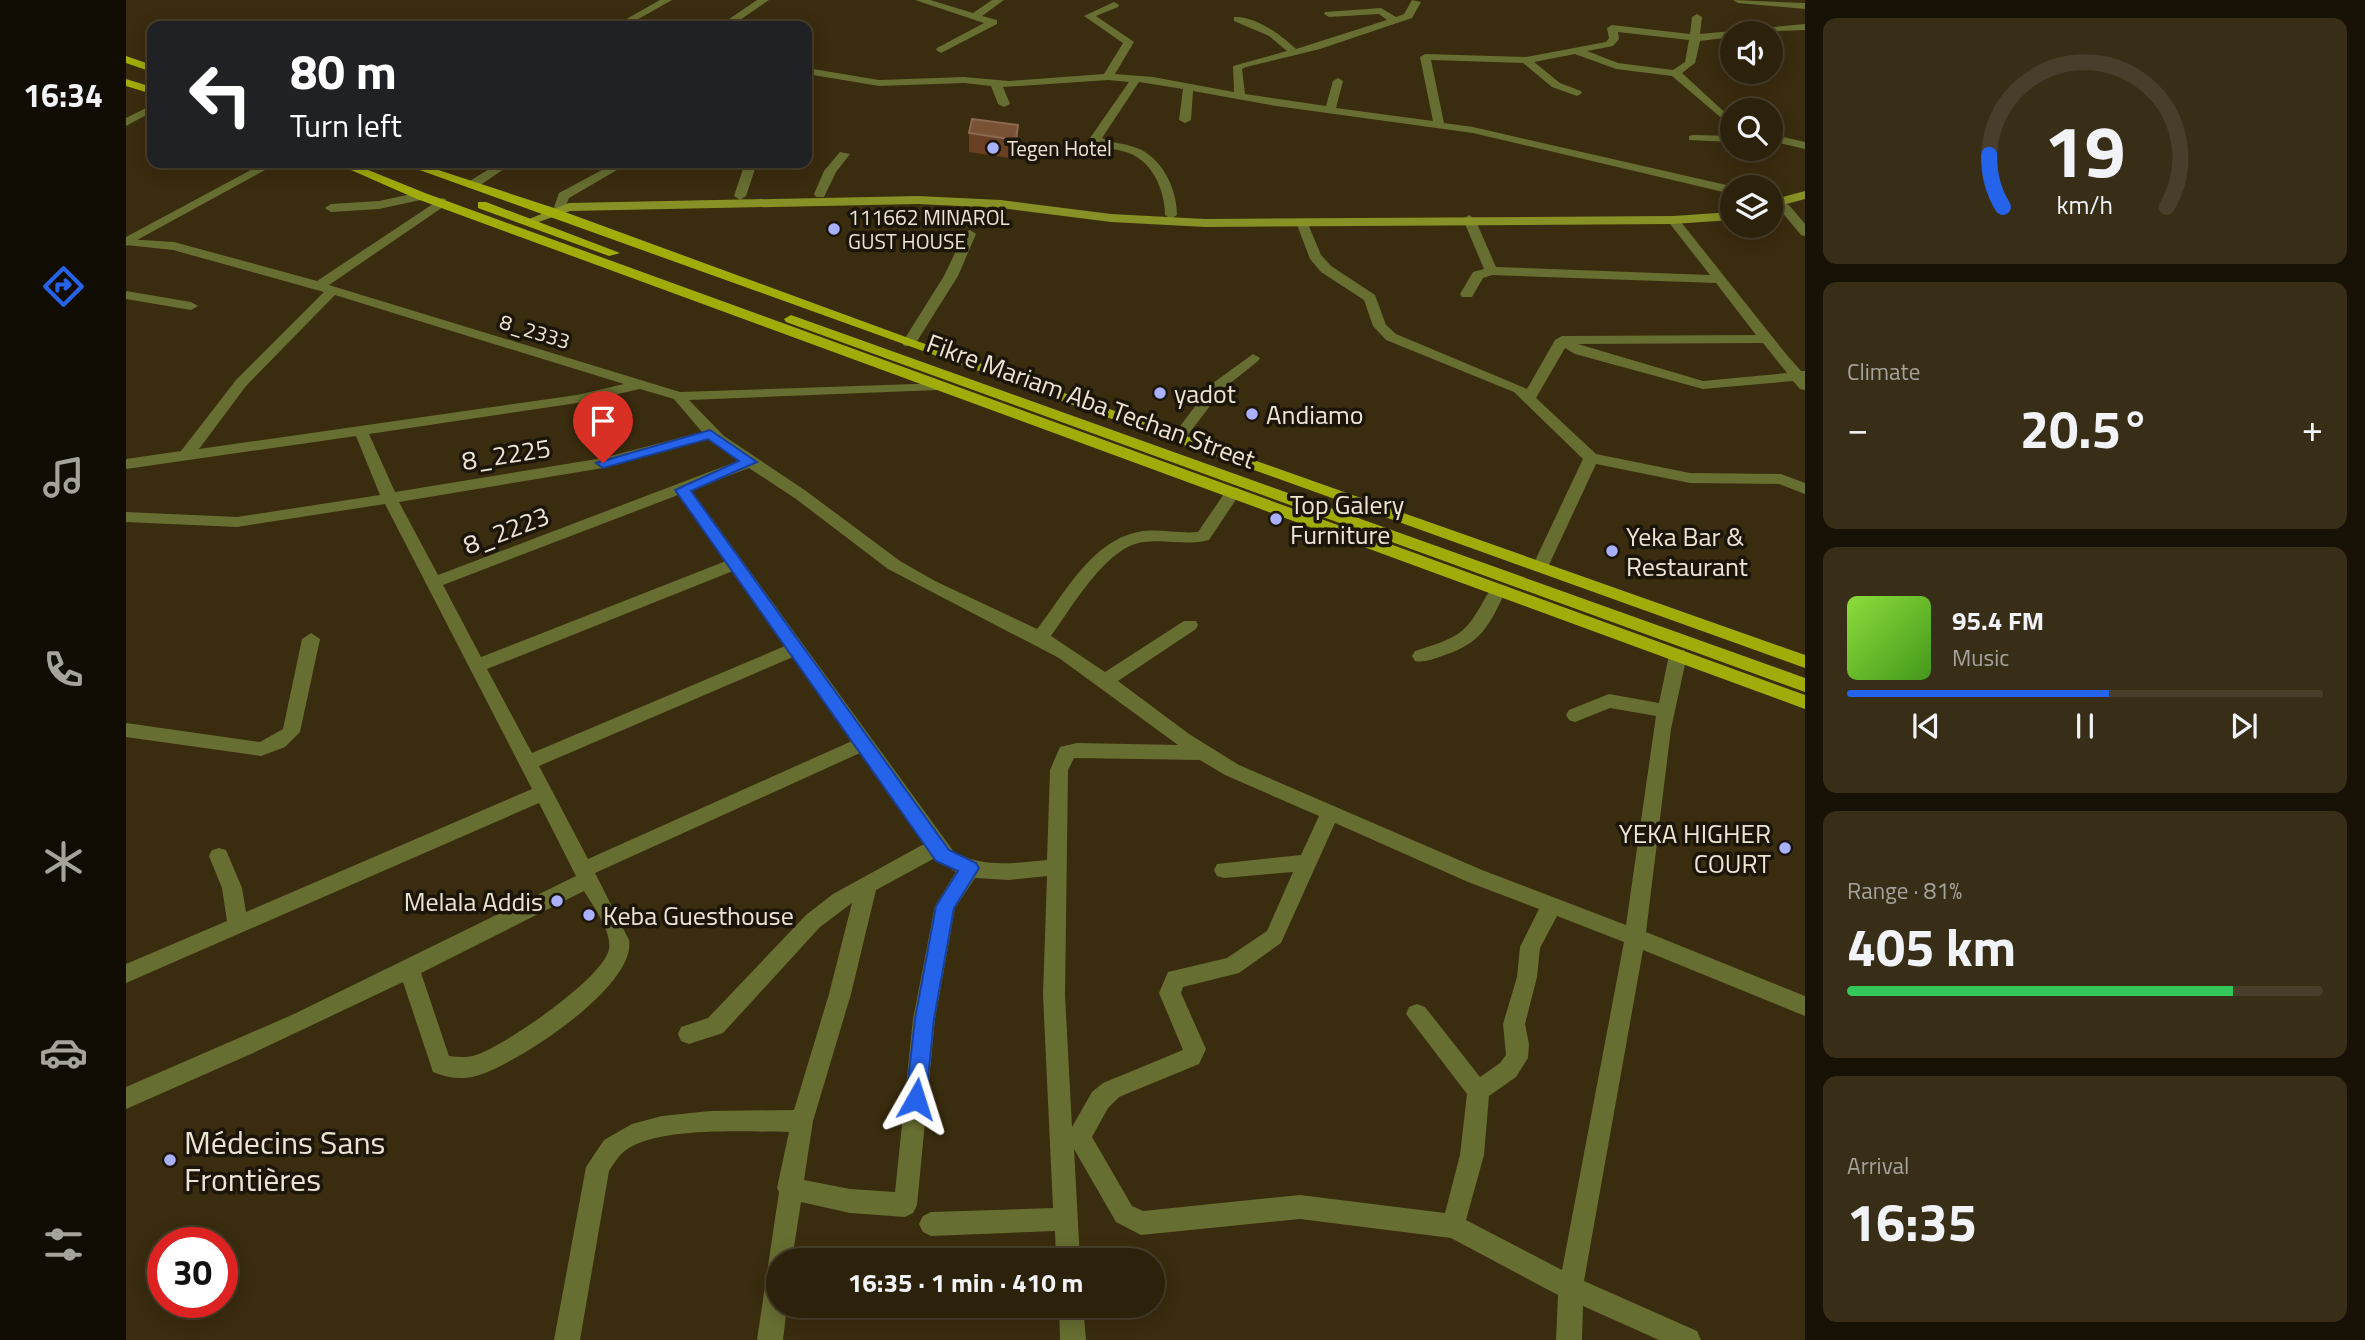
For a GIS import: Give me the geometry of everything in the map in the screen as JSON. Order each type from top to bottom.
[{"type":"main road","points":[[126,59],[147,67]]},
{"type":"main road","points":[[126,82],[147,89]]},
{"type":"main road","points":[[353,168],[421,196],[1498,590],[1684,649],[1805,702]]},
{"type":"main road","name":"Fikre Mariam Aba Techan Street","points":[[374,168],[530,222],[1684,649],[1805,685]]},
{"type":"main road","name":"Fikre Mariam Aba Techan Street","points":[[421,168],[554,210],[909,343],[1805,662]]},
{"type":"main road","points":[[530,222],[554,210],[587,204],[820,194],[962,197],[1171,215],[1626,215],[1720,210]]},
{"type":"main road","points":[[1783,203],[1805,195]]},
{"type":"main road","points":[[587,204],[962,197],[1153,221],[1302,222],[1396,217],[1673,220],[1720,217]]},
{"type":"main road","points":[[1783,205],[1805,204]]},
{"type":"main road","points":[[1684,649],[1695,623]]},
{"type":"street","points":[[628,21],[667,0]]},
{"type":"street","points":[[732,21],[764,0]]},
{"type":"street","points":[[920,0],[993,22],[941,50]]},
{"type":"street","points":[[975,16],[999,0]]},
{"type":"street","points":[[1738,0],[1805,6]]},
{"type":"street","points":[[1240,96],[1237,68],[1395,21],[1408,16],[1416,2]]},
{"type":"street","points":[[1108,77],[1129,43],[1089,16],[1112,3],[1128,7]]},
{"type":"street","points":[[1329,14],[1381,11],[1395,21]]},
{"type":"street","points":[[1439,125],[1424,57],[1526,60],[1577,51],[1613,42],[1612,28],[1604,15]]},
{"type":"street","points":[[1675,73],[1690,62],[1697,17]]},
{"type":"street","points":[[1238,19],[1273,34],[1294,52]]},
{"type":"street","points":[[1783,29],[1805,27]]},
{"type":"street","points":[[1612,28],[1695,38],[1720,35]]},
{"type":"street","points":[[1577,51],[1616,66],[1675,73],[1720,113]]},
{"type":"street","points":[[1526,60],[1556,85],[1577,93]]},
{"type":"street","points":[[812,72],[874,83],[964,80],[996,84],[1108,77],[1136,79],[1330,111],[1497,134],[1720,187]]},
{"type":"street","points":[[1136,79],[1096,138],[1097,142],[1137,152],[1150,162],[1172,202],[1171,215]]},
{"type":"street","points":[[1330,111],[1338,81]]},
{"type":"street","points":[[996,84],[1004,104]]},
{"type":"street","points":[[1185,120],[1189,87]]},
{"type":"street","points":[[126,123],[147,111]]},
{"type":"street","points":[[1693,138],[1720,139]]},
{"type":"street","points":[[1783,140],[1805,146]]},
{"type":"street","points":[[820,194],[830,172],[844,154]]},
{"type":"street","points":[[127,242],[263,168]]},
{"type":"street","points":[[472,185],[499,168]]},
{"type":"street","points":[[554,210],[563,197],[614,168]]},
{"type":"street","points":[[740,196],[749,168]]},
{"type":"street","points":[[331,208],[379,205],[421,196]]},
{"type":"street","points":[[187,454],[241,383],[326,288],[442,202]]},
{"type":"street","points":[[1783,214],[1805,232]]},
{"type":"street","points":[[1469,219],[1491,271]]},
{"type":"street","points":[[1673,220],[1722,279],[1765,339],[1802,379]]},
{"type":"street","points":[[1302,222],[1326,269],[1370,298],[1380,326],[1391,337],[1502,380],[1529,398],[1591,458],[1690,478],[1765,477],[1805,489]]},
{"type":"street","points":[[909,343],[951,276],[970,234]]},
{"type":"street","name":"8_2333","points":[[127,242],[174,246],[326,288],[679,396],[938,386]]},
{"type":"street","points":[[1467,294],[1478,275],[1491,271],[1722,279]]},
{"type":"street","points":[[126,295],[191,306]]},
{"type":"street","points":[[1562,340],[1765,339]]},
{"type":"street","points":[[1529,398],[1562,340]]},
{"type":"street","points":[[1562,340],[1580,351],[1703,385],[1802,379]]},
{"type":"street","points":[[1179,437],[1218,386],[1253,358]]},
{"type":"street","points":[[126,464],[577,399],[639,385]]},
{"type":"street","points":[[679,396],[690,413],[710,434],[810,502],[892,564],[1040,638],[1106,680],[1200,753],[1232,771],[1475,876],[1805,1006]]},
{"type":"street","points":[[361,431],[389,497],[530,762],[619,942],[618,956],[585,997],[484,1063],[460,1069],[441,1065],[409,969]]},
{"type":"street","name":"8_2225","points":[[126,517],[237,523],[603,463],[710,434]]},
{"type":"street","points":[[1540,567],[1591,458]]},
{"type":"street","name":"8_2223","points":[[435,582],[750,462]]},
{"type":"street","points":[[682,490],[950,862],[970,868],[1013,870],[1057,867]]},
{"type":"street","points":[[1040,638],[1089,573],[1126,541],[1143,537],[1203,536],[1233,492]]},
{"type":"street","points":[[479,665],[736,563]]},
{"type":"street","points":[[1421,656],[1458,645],[1477,634],[1498,590]]},
{"type":"street","points":[[1106,680],[1190,625]]},
{"type":"street","points":[[126,730],[261,749],[279,742],[291,732],[311,639]]},
{"type":"street","points":[[530,762],[796,648]]},
{"type":"street","points":[[1569,1340],[1571,1287],[1635,937],[1662,729],[1684,649]]},
{"type":"street","points":[[1575,715],[1609,701],[1668,710]]},
{"type":"street","points":[[126,1098],[196,1070],[409,969],[585,874],[864,743]]},
{"type":"street","points":[[1067,1248],[1066,1219],[1071,1138],[1054,995],[1059,770],[1067,752],[1138,749],[1200,753]]},
{"type":"street","points":[[126,974],[544,793]]},
{"type":"street","points":[[1071,1138],[1111,1090],[1191,1057],[1195,1049],[1170,993],[1175,979],[1195,972],[1232,966],[1274,937],[1330,813]]},
{"type":"street","points":[[689,1034],[715,1026],[813,922],[840,900],[937,847]]},
{"type":"street","points":[[219,856],[232,888],[238,926]]},
{"type":"street","points":[[1224,870],[1306,863]]},
{"type":"street","points":[[789,1188],[850,1201],[905,1205],[924,1019],[945,906],[970,868]]},
{"type":"street","points":[[782,1248],[789,1188],[802,1121],[840,994],[867,885]]},
{"type":"street","points":[[1478,1091],[1508,1070],[1517,1058],[1518,1044],[1514,1024],[1527,977],[1531,947],[1552,905]]},
{"type":"street","points":[[1417,1014],[1478,1091],[1472,1155],[1453,1226]]},
{"type":"street","points":[[567,1340],[598,1167],[608,1150],[623,1139],[658,1128],[802,1121]]},
{"type":"street","points":[[1071,1138],[1124,1214],[1141,1223],[1300,1207],[1453,1226],[1571,1287],[1688,1340]]},
{"type":"street","points":[[931,1224],[1066,1219]]},
{"type":"street","points":[[770,1340],[773,1318]]},
{"type":"street","points":[[1072,1318],[1073,1340]]},
{"type":"building","points":[[972,119],[1018,125],[1016,140],[969,133]]},
{"type":"place","name":"Tegen Hotel","points":[[993,148]]},
{"type":"place","name":"111662 MINAROL GUST HOUSE","points":[[834,229]]},
{"type":"place","name":"yadot","points":[[1160,393]]},
{"type":"place","name":"Andiamo","points":[[1252,414]]},
{"type":"place","name":"Top Galery Furniture","points":[[1276,519]]},
{"type":"place","name":"Yeka Bar & Restaurant","points":[[1612,551]]},
{"type":"place","name":"YEKA HIGHER COURT","points":[[1785,848]]},
{"type":"place","name":"Melala Addis","points":[[557,901]]},
{"type":"place","name":"Keba Guesthouse","points":[[589,915]]},
{"type":"place","name":"Médecins Sans Frontières","points":[[170,1160]]},
{"type":"route","points":[[603,463],[710,434],[750,462],[682,490],[923,825],[942,856],[950,862],[970,868],[945,906],[924,1019],[916,1099]]}]
